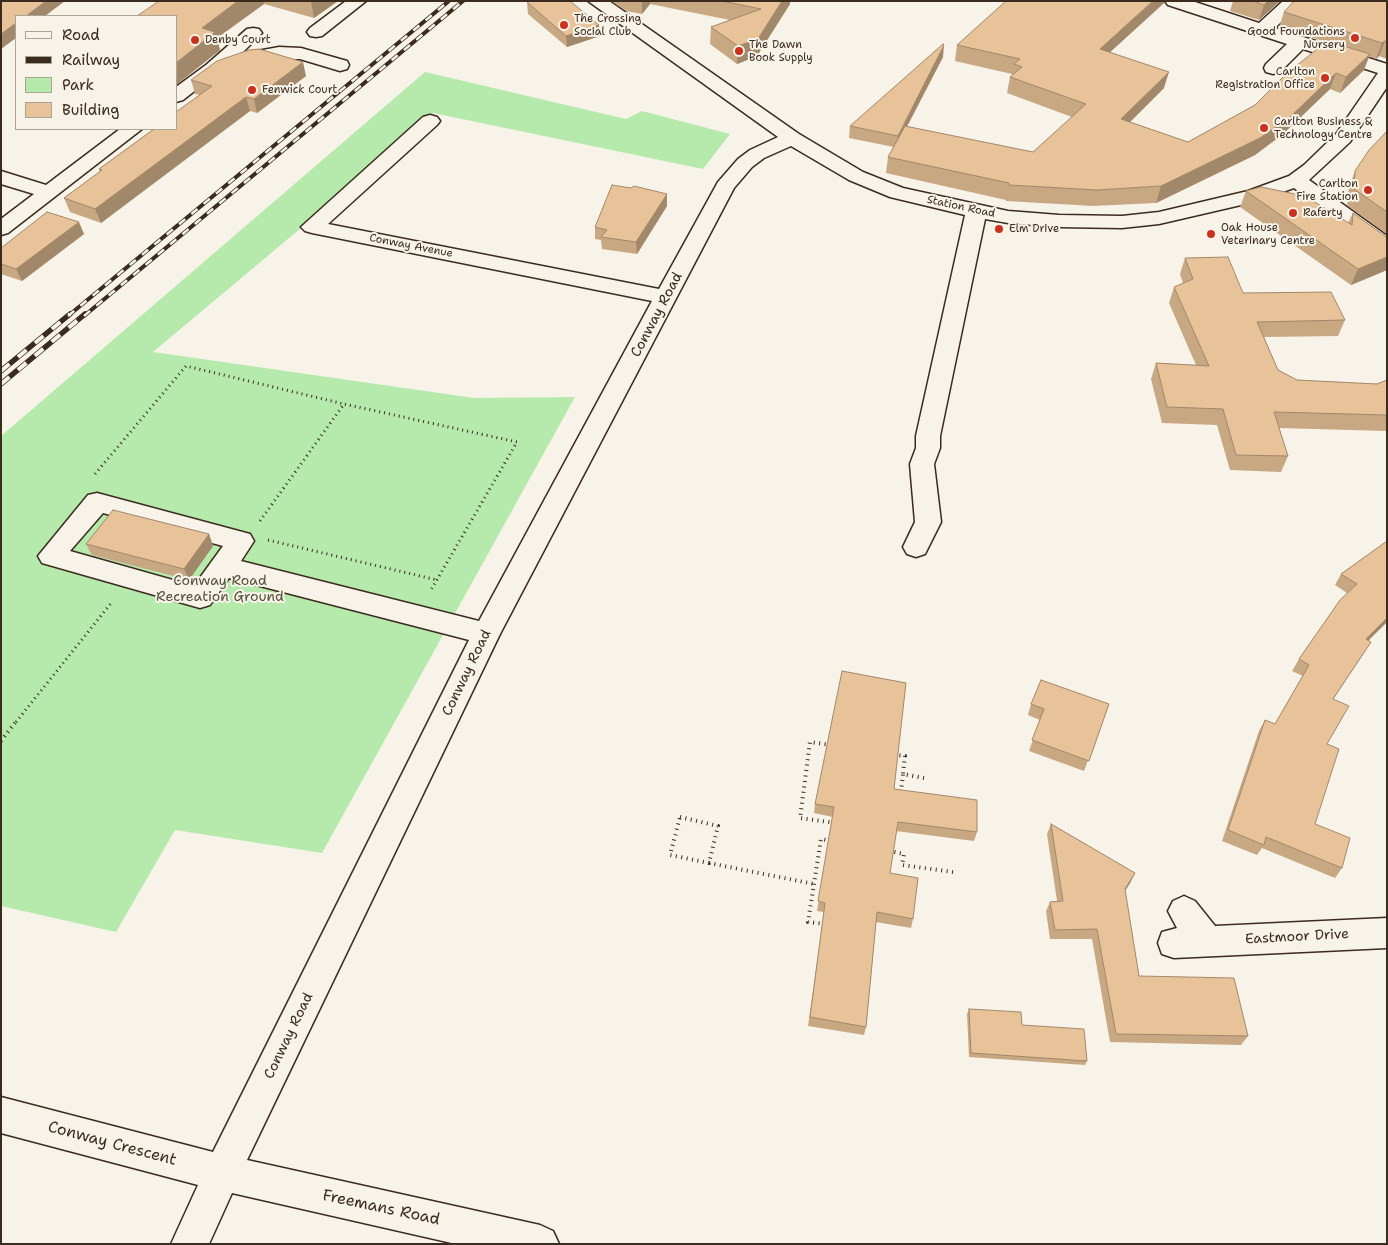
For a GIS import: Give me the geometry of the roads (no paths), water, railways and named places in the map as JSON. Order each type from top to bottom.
[{"type":"street","points":[[316,32],[357,1]]},
{"type":"street","name":"Station Road","points":[[597,1],[792,138],[856,176],[897,193],[976,212],[1008,217],[1059,221],[1122,222],[1159,218],[1254,196],[1296,180],[1311,169],[1343,138],[1381,91],[1387,72]]},
{"type":"street","points":[[1174,1],[1387,72]]},
{"type":"street","points":[[1262,30],[1293,1]]},
{"type":"street","points":[[180,90],[213,69],[253,33]]},
{"type":"street","points":[[1273,68],[1299,42]]},
{"type":"street","points":[[213,69],[249,57],[279,53],[301,54],[340,65]]},
{"type":"street","name":"Conway Avenue","points":[[430,121],[312,227],[666,297]]},
{"type":"street","points":[[1,229],[131,130]]},
{"type":"street","name":"Conway Road","points":[[190,1244],[222,1173],[486,634],[725,186],[745,163],[757,154],[792,138]]},
{"type":"street","points":[[1,177],[48,192]]},
{"type":"street","points":[[1296,180],[1387,246]]},
{"type":"street","points":[[916,548],[928,522],[922,464],[928,448],[928,436],[976,212]]},
{"type":"street","points":[[97,502],[241,541],[223,566],[200,598],[51,556],[97,502]]},
{"type":"street","points":[[223,566],[486,634]]},
{"type":"street","points":[[1184,911],[1207,942]]},
{"type":"street","name":"Eastmoor Drive","points":[[1174,943],[1387,933]]},
{"type":"street","name":"Conway Crescent","points":[[1,1115],[222,1173]]},
{"type":"street","name":"Freemans Road","points":[[222,1173],[540,1244]]},
{"type":"railway","points":[[68,316],[449,1]]},
{"type":"railway","points":[[84,316],[463,1]]},
{"type":"railway","points":[[1,371],[70,314]]},
{"type":"railway","points":[[1,384],[85,314]]},
{"type":"place","name":"The Crossing Social Club","points":[[564,25]]},
{"type":"place","name":"Good Foundations Nursery","points":[[1355,38]]},
{"type":"place","name":"Denby Court","points":[[195,40]]},
{"type":"place","name":"The Dawn Book Supply","points":[[739,51]]},
{"type":"place","name":"Carlton Registration Office","points":[[1325,78]]},
{"type":"place","name":"Fenwick Court","points":[[252,90]]},
{"type":"place","name":"Carlton Business & Technology Centre","points":[[1264,128]]},
{"type":"place","name":"Carlton Fire Station","points":[[1368,190]]},
{"type":"place","name":"Raferty","points":[[1293,213]]},
{"type":"place","name":"Elm Drive","points":[[999,229]]},
{"type":"place","name":"Oak House Veterinary Centre","points":[[1211,234]]},
{"type":"park label","name":"Conway Road Recreation Ground","points":[[220,590]]}]
